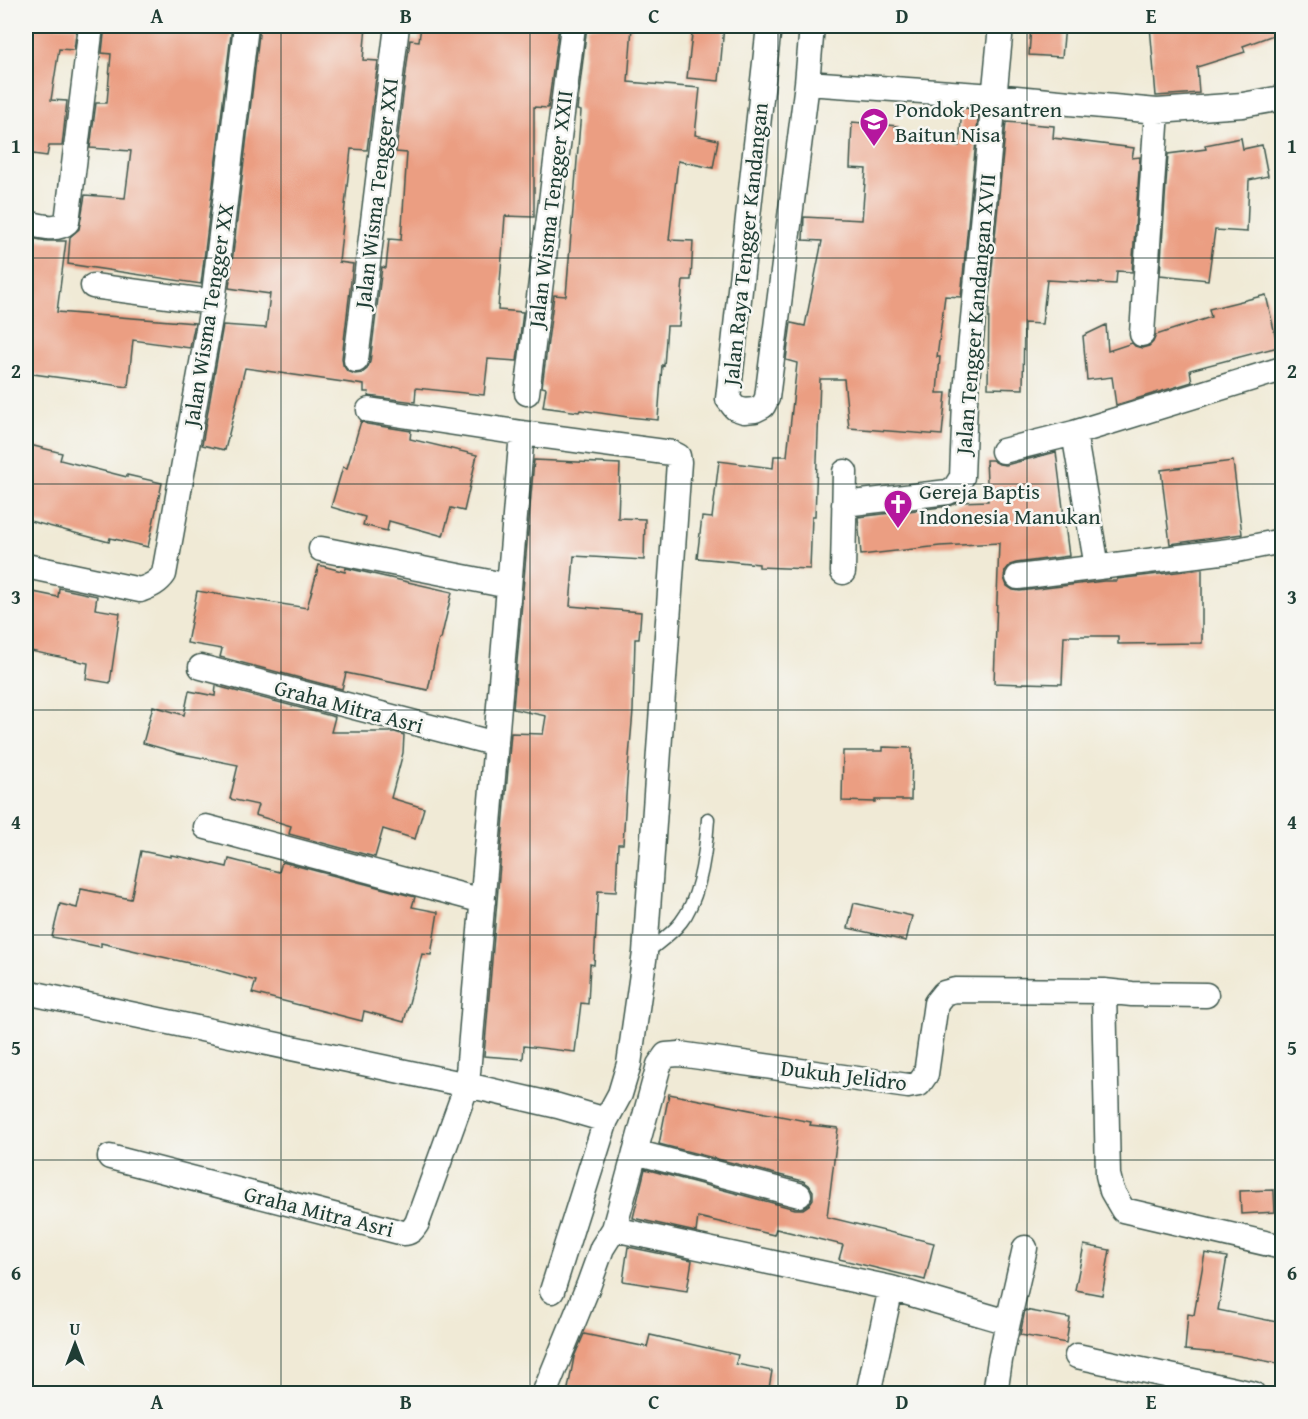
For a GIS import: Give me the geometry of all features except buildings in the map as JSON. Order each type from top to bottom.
[{"type":"street","points":[[26,223],[57,228],[67,222],[91,26]]},
{"type":"street","name":"Jalan Wisma Tengger XX","points":[[26,566],[140,590],[153,585],[164,574],[213,302],[246,26]]},
{"type":"street","name":"Jalan Wisma Tengger XXI","points":[[356,360],[397,26]]},
{"type":"street","name":"Jalan Wisma Tengger XXII","points":[[527,393],[573,26]]},
{"type":"street","name":"Jalan Raya Tengger Kandangan","points":[[769,26],[728,399],[735,408],[744,411],[755,410],[763,406],[767,398],[807,83],[812,26]]},
{"type":"street","name":"Jalan Tengger Kandangan XVII","points":[[844,504],[948,492],[955,488],[962,477],[965,402],[1001,26]]},
{"type":"street","points":[[807,83],[994,96],[1157,111],[1243,105],[1282,98]]},
{"type":"street","points":[[1142,334],[1157,111]]},
{"type":"street","points":[[93,286],[213,302]]},
{"type":"street","points":[[1003,451],[1074,434],[1282,369]]},
{"type":"street","points":[[369,410],[522,434],[672,453],[678,456],[645,954],[629,1064],[620,1094],[606,1120],[552,1291]]},
{"type":"street","name":"Graha Mitra Asri","points":[[110,1157],[403,1233],[409,1233],[417,1223],[467,1085],[522,434]]},
{"type":"street","points":[[1074,434],[1097,567]]},
{"type":"street","points":[[843,572],[845,472]]},
{"type":"street","points":[[1018,577],[1238,550],[1282,541]]},
{"type":"street","points":[[321,549],[509,586]]},
{"type":"street","name":"Graha Mitra Asri","points":[[201,667],[496,744]]},
{"type":"street","points":[[206,827],[483,901]]},
{"type":"street","name":"Dukuh Jelidro","points":[[544,1394],[602,1248],[614,1229],[658,1065],[666,1055],[679,1054],[908,1086],[919,1084],[926,1074],[936,1003],[944,993],[955,990],[1104,991],[1132,994],[1206,995]]},
{"type":"street","points":[[1104,991],[1108,1174],[1112,1191],[1123,1210],[1282,1247]]},
{"type":"street","points":[[26,992],[467,1085],[558,1106],[606,1120]]},
{"type":"street","points":[[635,1152],[798,1195]]},
{"type":"street","points":[[614,1229],[891,1288],[1008,1322]]},
{"type":"street","points":[[995,1394],[1000,1360],[1025,1248]]},
{"type":"street","points":[[868,1394],[891,1288]]},
{"type":"street","points":[[1077,1356],[1253,1394]]},
{"type":"lane","points":[[645,954],[675,928],[689,910],[705,856],[708,819]]},
{"type":"place","name":"Pondok Pesantren Baitun Nisa","points":[[874,148]]},
{"type":"place","name":"Gereja Baptis Indonesia Manukan","points":[[898,530]]}]
